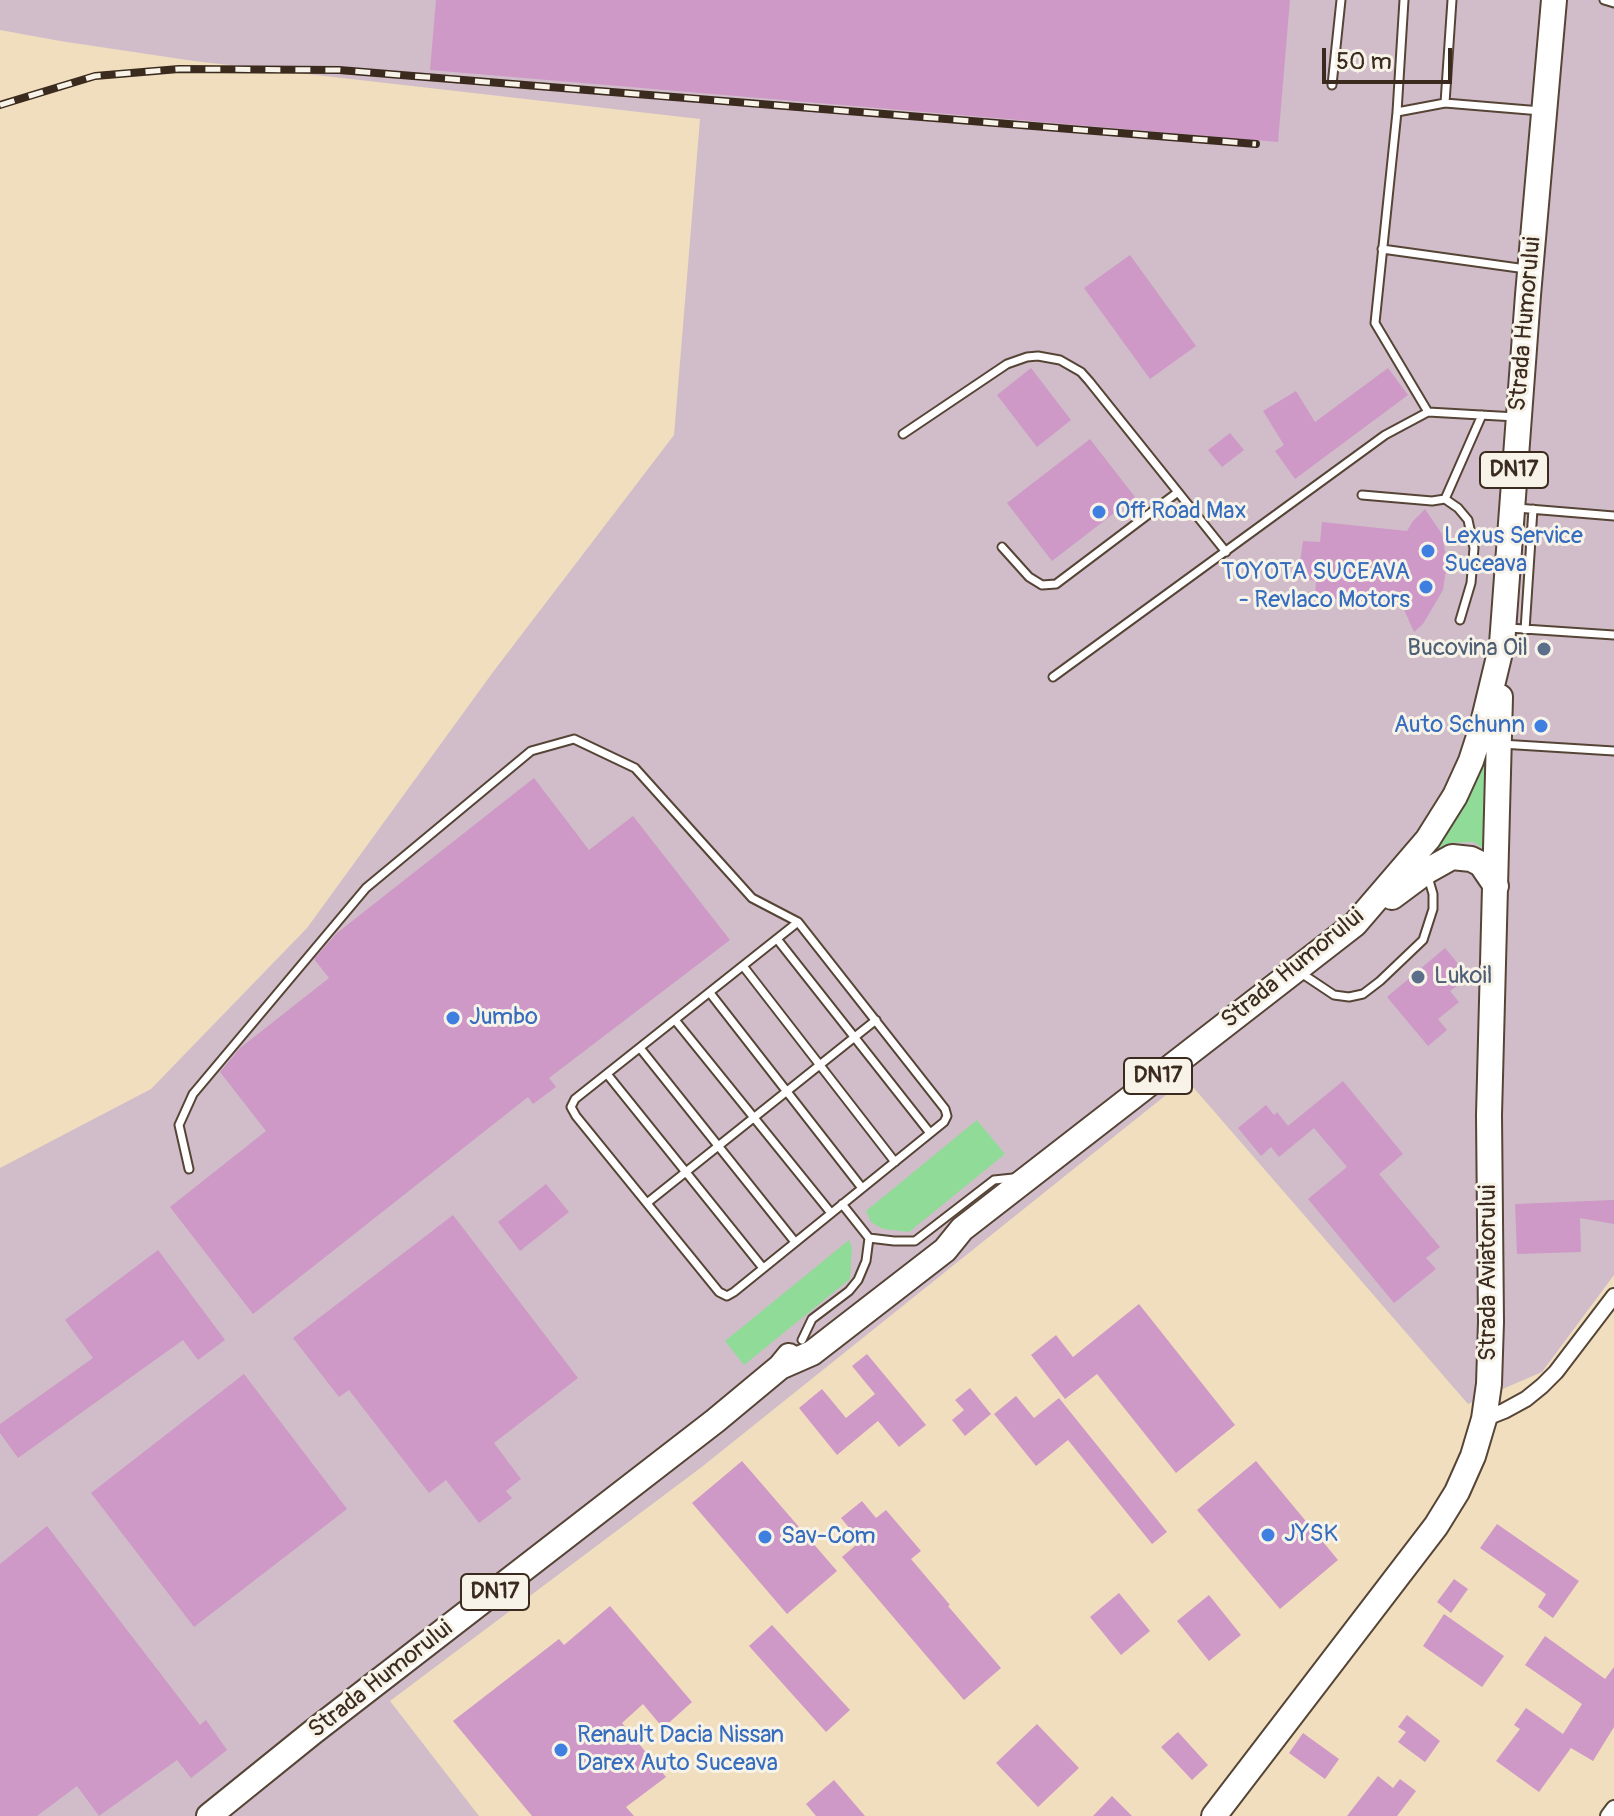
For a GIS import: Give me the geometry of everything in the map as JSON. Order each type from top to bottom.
[{"type":"main road","name":"Strada Humorului","points":[[780,1367],[812,1353],[945,1250],[962,1229],[1355,924],[1428,839],[1455,796],[1471,761],[1510,634],[1522,508],[1519,417],[1554,0]]},
{"type":"main road","name":"Strada Aviatorului","points":[[1214,1816],[1436,1526],[1457,1492],[1473,1456],[1484,1419],[1489,1384],[1491,1322],[1489,1115],[1499,744],[1510,634]]},
{"type":"main road","points":[[1355,924],[1444,860],[1462,857],[1481,864],[1496,886]]},
{"type":"main road","name":"Strada Humorului","points":[[209,1816],[703,1430],[780,1367],[802,1340],[931,1241],[962,1229]]},
{"type":"street","points":[[1484,1419],[1526,1399],[1542,1386],[1611,1305]]},
{"type":"street","points":[[1608,1816],[1614,1808]]},
{"type":"lane","points":[[1332,85],[1341,0]]},
{"type":"lane","points":[[1404,0],[1397,112],[1375,323],[1428,412]]},
{"type":"lane","points":[[1445,103],[1452,0]]},
{"type":"lane","points":[[1604,0],[1614,3]]},
{"type":"lane","points":[[1397,112],[1445,103],[1544,111]]},
{"type":"lane","points":[[1382,249],[1530,270]]},
{"type":"lane","points":[[903,434],[1007,364],[1027,357],[1048,357],[1071,365],[1081,372],[1226,552]]},
{"type":"lane","points":[[1053,677],[1385,435],[1428,412],[1519,417]]},
{"type":"lane","points":[[1445,499],[1482,415]]},
{"type":"lane","points":[[1002,547],[1029,577],[1042,585],[1056,584],[1178,492]]},
{"type":"lane","points":[[1362,495],[1432,501],[1445,499],[1468,520],[1474,548],[1471,583],[1460,620]]},
{"type":"lane","points":[[1522,508],[1614,516]]},
{"type":"lane","points":[[1510,634],[1614,635]]},
{"type":"lane","points":[[189,1169],[179,1125],[193,1094],[366,888],[531,751],[574,739],[635,768],[752,898],[798,922],[945,1109],[947,1116],[944,1122],[727,1296],[719,1292],[571,1107],[575,1099],[798,922]]},
{"type":"lane","points":[[1499,744],[1614,751]]},
{"type":"lane","points":[[1295,969],[1334,995],[1349,997],[1363,994],[1423,940],[1433,909],[1427,871]]},
{"type":"lane","points":[[777,939],[930,1133]]},
{"type":"lane","points":[[743,966],[895,1162]]},
{"type":"lane","points":[[710,993],[862,1188]]},
{"type":"lane","points":[[675,1020],[831,1213]]},
{"type":"lane","points":[[647,1203],[876,1020]]},
{"type":"lane","points":[[640,1048],[795,1242]]},
{"type":"lane","points":[[607,1074],[763,1268]]},
{"type":"lane","points":[[842,1204],[869,1238],[915,1241],[994,1180],[1031,1175]]},
{"type":"lane","points":[[802,1340],[812,1319],[849,1291],[858,1280],[866,1261],[869,1238]]},
{"type":"shaded area","points":[[0,0],[1614,0],[1614,1275],[1542,1372],[1468,1404],[1186,1079],[703,1466],[390,1701],[479,1816],[0,1816],[0,1168],[151,1089],[307,928],[493,672],[674,435],[700,119],[194,61],[60,41],[0,30]]},
{"type":"green space","points":[[1488,735],[1491,859],[1473,842],[1450,843],[1428,853]]},
{"type":"green space","points":[[977,1120],[1005,1154],[909,1232],[883,1229],[871,1222],[866,1211]]},
{"type":"green space","points":[[849,1240],[852,1247],[850,1279],[744,1365],[725,1341]]},
{"type":"building","points":[[436,0],[1290,0],[1278,142],[430,70]]},
{"type":"building","points":[[1130,255],[1196,346],[1150,379],[1084,288]]},
{"type":"building","points":[[1031,368],[1071,420],[1037,447],[997,395]]},
{"type":"building","points":[[1388,368],[1408,395],[1295,479],[1275,451],[1284,445],[1263,411],[1296,391],[1315,422]]},
{"type":"building","points":[[1230,433],[1244,450],[1222,467],[1208,450]]},
{"type":"building","points":[[1090,439],[1135,497],[1052,561],[1007,503]]},
{"type":"building","points":[[1425,509],[1442,534],[1447,563],[1443,590],[1423,624],[1414,632],[1402,605],[1315,597],[1316,581],[1298,577],[1303,541],[1320,542],[1322,522],[1407,531]]},
{"type":"building","name":"Jumbo","points":[[534,778],[589,850],[633,816],[730,940],[549,1078],[556,1087],[533,1104],[528,1097],[253,1314],[170,1207],[266,1131],[220,1072],[240,1048],[329,978],[314,959],[337,933]]},
{"type":"building","points":[[1445,948],[1465,972],[1462,982],[1450,991],[1459,1002],[1438,1019],[1447,1030],[1428,1046],[1387,997]]},
{"type":"building","points":[[1343,1081],[1403,1154],[1379,1174],[1440,1247],[1426,1258],[1436,1269],[1394,1303],[1308,1199],[1347,1167],[1314,1128],[1279,1157],[1271,1147],[1261,1156],[1238,1128],[1266,1105],[1274,1115],[1277,1112],[1288,1126]]},
{"type":"building","points":[[546,1184],[569,1212],[520,1251],[498,1222]]},
{"type":"building","points":[[1614,1200],[1614,1224],[1580,1218],[1581,1252],[1517,1254],[1515,1204]]},
{"type":"building","points":[[453,1215],[578,1378],[494,1443],[521,1479],[506,1491],[512,1498],[479,1523],[446,1480],[429,1493],[349,1390],[339,1397],[293,1338]]},
{"type":"building","points":[[158,1250],[225,1340],[198,1360],[183,1340],[18,1458],[0,1433],[0,1424],[93,1358],[65,1320]]},
{"type":"building","points":[[1139,1304],[1235,1425],[1176,1473],[1097,1374],[1065,1399],[1031,1355],[1056,1335],[1073,1357]]},
{"type":"building","points":[[867,1354],[926,1425],[899,1447],[878,1421],[837,1455],[799,1408],[822,1389],[846,1418],[875,1394],[852,1366]]},
{"type":"building","points":[[244,1374],[347,1509],[194,1627],[91,1493]]},
{"type":"building","points":[[970,1388],[991,1414],[965,1436],[952,1420],[964,1410],[955,1400]]},
{"type":"building","points":[[1016,1396],[1034,1418],[1059,1398],[1167,1532],[1152,1544],[1068,1440],[1036,1466],[994,1414]]},
{"type":"building","name":"Sav-Com","points":[[742,1461],[837,1571],[787,1614],[692,1503]]},
{"type":"building","name":"JYSK","points":[[1256,1461],[1338,1560],[1280,1609],[1197,1510]]},
{"type":"building","points":[[862,1501],[876,1518],[886,1510],[921,1551],[911,1559],[1001,1668],[964,1700],[842,1557],[856,1545],[851,1539],[856,1536],[841,1518]]},
{"type":"building","points":[[1497,1524],[1579,1581],[1553,1618],[1538,1607],[1546,1594],[1480,1548]]},
{"type":"building","points":[[47,1526],[200,1725],[206,1720],[227,1750],[191,1778],[177,1760],[99,1816],[77,1786],[37,1816],[0,1816],[0,1564]]},
{"type":"building","points":[[1454,1579],[1468,1589],[1451,1613],[1437,1602]]},
{"type":"building","points":[[1119,1593],[1150,1631],[1121,1655],[1090,1617]]},
{"type":"building","points":[[1209,1595],[1241,1635],[1209,1661],[1177,1621]]},
{"type":"building","name":"Renault Dacia Nissan Darex Auto Suceava","points":[[610,1606],[692,1702],[663,1728],[643,1704],[622,1723],[666,1777],[626,1807],[634,1816],[532,1816],[453,1721],[559,1639],[564,1645]]},
{"type":"building","points":[[1444,1614],[1504,1656],[1482,1687],[1423,1646]]},
{"type":"building","points":[[772,1625],[850,1710],[826,1732],[749,1646]]},
{"type":"building","points":[[1545,1636],[1605,1679],[1614,1667],[1614,1727],[1593,1761],[1571,1748],[1539,1792],[1496,1761],[1520,1729],[1514,1725],[1526,1708],[1563,1734],[1582,1704],[1525,1665]]},
{"type":"building","points":[[1407,1715],[1440,1741],[1425,1762],[1398,1742],[1406,1732],[1398,1727]]},
{"type":"building","points":[[1037,1724],[1079,1768],[1038,1807],[996,1763]]},
{"type":"building","points":[[1178,1732],[1208,1765],[1192,1780],[1161,1747]]},
{"type":"building","points":[[1303,1733],[1339,1759],[1325,1779],[1289,1753]]},
{"type":"building","points":[[1378,1776],[1393,1788],[1400,1779],[1416,1791],[1397,1816],[1347,1816]]},
{"type":"building","points":[[834,1780],[865,1816],[816,1816],[806,1804]]},
{"type":"building","points":[[1112,1796],[1132,1816],[1093,1816]]},
{"type":"railway","points":[[0,105],[95,76],[179,69],[339,70],[1256,144]]},
{"type":"place","name":"Off Road Max","points":[[1099,512]]},
{"type":"place","name":"Lexus Service Suceava","points":[[1428,551]]},
{"type":"place","name":"TOYOTA SUCEAVA - Revlaco Motors","points":[[1426,587]]},
{"type":"place","name":"Bucovina Oil","points":[[1544,649]]},
{"type":"place","name":"Auto Schunn","points":[[1541,726]]},
{"type":"place","name":"Lukoil","points":[[1418,977]]},
{"type":"place","name":"Jumbo","points":[[453,1018]]},
{"type":"place","name":"JYSK","points":[[1268,1535]]},
{"type":"place","name":"Sav-Com","points":[[765,1537]]},
{"type":"place","name":"Renault Dacia Nissan Darex Auto Suceava","points":[[561,1750]]}]
